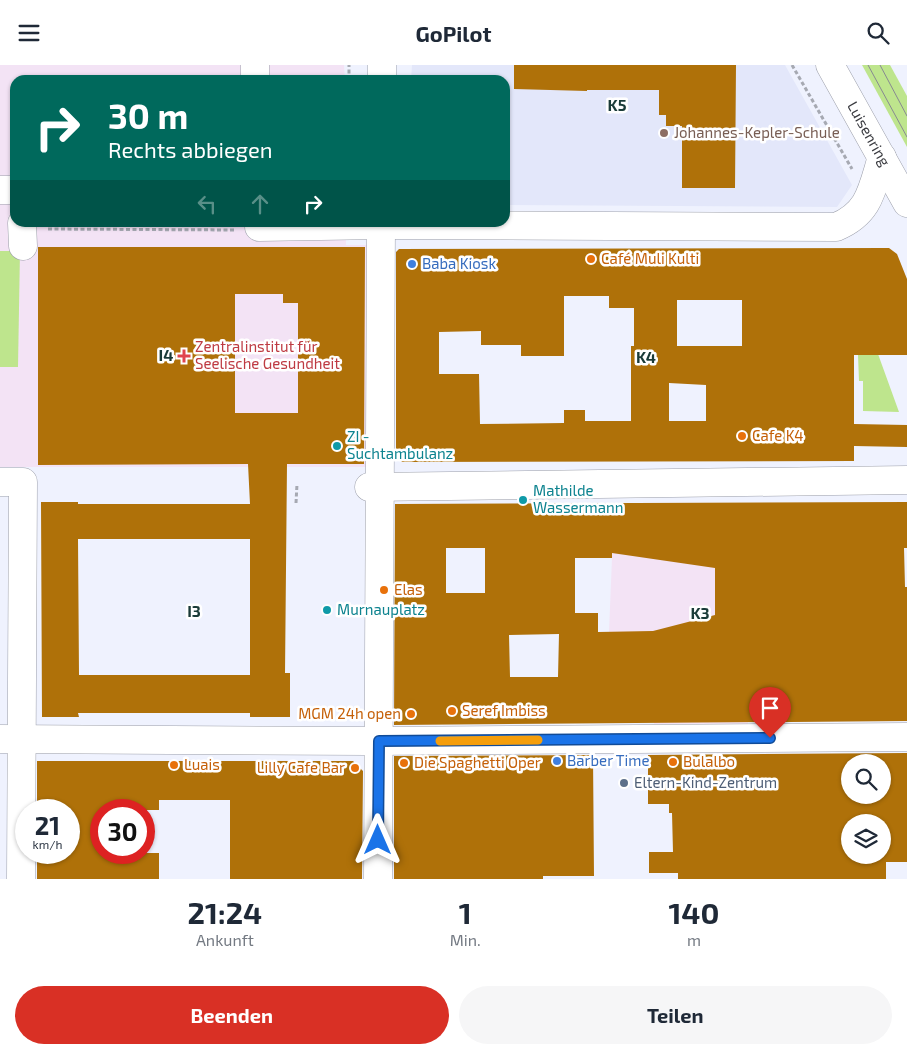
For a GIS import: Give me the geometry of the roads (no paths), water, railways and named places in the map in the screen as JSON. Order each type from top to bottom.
[{"type":"street","name":"Luisenring","points":[[830,65],[907,203]]},
{"type":"street","points":[[510,224],[836,227],[853,220],[865,206],[871,194],[882,157]]},
{"type":"street","points":[[378,879],[379,741],[374,487],[381,227]]},
{"type":"street","points":[[374,487],[907,480]]},
{"type":"street","points":[[12,482],[11,739],[21,879]]},
{"type":"street","points":[[11,739],[379,741],[907,737]]},
{"type":"tram line","points":[[868,65],[907,137]]},
{"type":"tram line","points":[[880,65],[907,116]]},
{"type":"place","name":"Johannes-Kepler-Schule","points":[[664,133]]},
{"type":"place","name":"Café Muli Kulti","points":[[591,259]]},
{"type":"place","name":"Baba Kiosk","points":[[412,264]]},
{"type":"place","name":"Zentralinstitut für Seelische Gesundheit","points":[[184,356]]},
{"type":"place","name":"Cafe K4","points":[[742,436]]},
{"type":"place","name":"ZI - Suchtambulanz","points":[[337,446]]},
{"type":"place","name":"Mathilde Wassermann","points":[[523,500]]},
{"type":"place","name":"Elas","points":[[384,590]]},
{"type":"place","name":"Murnauplatz","points":[[327,610]]},
{"type":"place","name":"Seref Imbiss","points":[[452,711]]},
{"type":"place","name":"MGM 24h open","points":[[411,714]]},
{"type":"place","name":"Barber Time","points":[[557,761]]},
{"type":"place","name":"Bulalbo","points":[[673,762]]},
{"type":"place","name":"Die Spaghetti Oper","points":[[404,763]]},
{"type":"place","name":"Luais","points":[[174,765]]},
{"type":"place","name":"Lilly Cafe Bar","points":[[355,768]]},
{"type":"place","name":"Eltern-Kind-Zentrum","points":[[624,783]]},
{"type":"district","name":"K5","points":[[617,105]]},
{"type":"district","name":"I4","points":[[166,355]]},
{"type":"district","name":"K4","points":[[646,357]]},
{"type":"district","name":"I3","points":[[194,611]]},
{"type":"district","name":"K3","points":[[700,613]]}]
